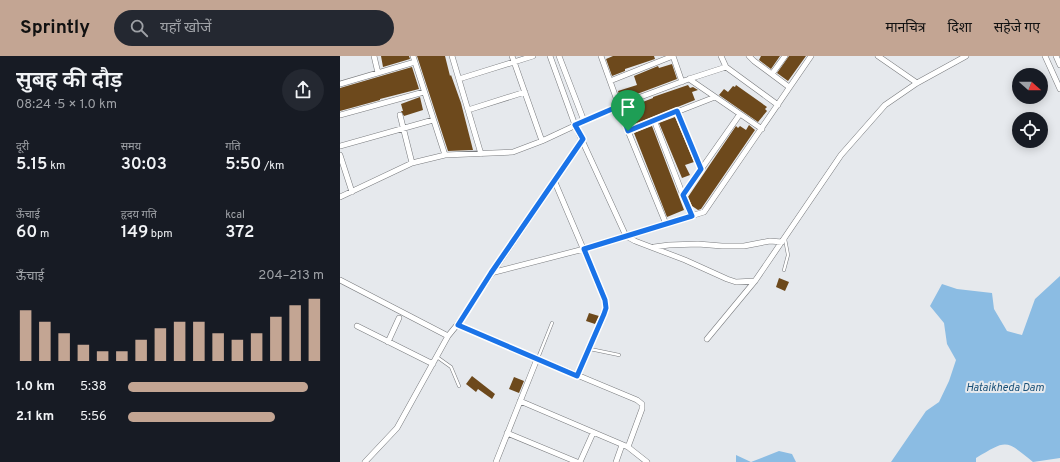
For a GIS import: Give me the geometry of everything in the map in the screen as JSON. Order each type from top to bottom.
[{"type":"street","points":[[374,56],[378,73]]},
{"type":"street","points":[[413,56],[444,155]]},
{"type":"street","points":[[452,56],[481,154]]},
{"type":"street","points":[[512,56],[542,141]]},
{"type":"street","points":[[459,79],[533,56]]},
{"type":"street","points":[[550,56],[575,125],[583,139],[626,236],[635,241],[698,265],[727,279],[736,282],[755,281]]},
{"type":"street","points":[[560,56],[584,121]]},
{"type":"street","points":[[601,56],[628,131],[666,224]]},
{"type":"street","points":[[610,81],[673,56],[682,82]]},
{"type":"street","points":[[721,56],[726,67],[778,105]]},
{"type":"street","points":[[749,56],[789,87]]},
{"type":"street","points":[[754,61],[758,56]]},
{"type":"street","points":[[772,74],[785,56]]},
{"type":"street","points":[[491,273],[584,249],[704,212],[811,56]]},
{"type":"street","points":[[878,56],[917,83]]},
{"type":"street","points":[[707,339],[755,281],[841,155],[885,105],[917,83],[966,56]]},
{"type":"street","points":[[1045,56],[1060,88]]},
{"type":"street","points":[[1056,56],[1060,65]]},
{"type":"street","points":[[340,84],[415,62]]},
{"type":"street","points":[[340,197],[412,163],[444,155],[513,152],[542,141],[619,106],[726,67]]},
{"type":"street","points":[[690,79],[762,129]]},
{"type":"street","points":[[340,115],[424,92]]},
{"type":"street","points":[[468,110],[525,92]]},
{"type":"street","points":[[628,131],[715,96]]},
{"type":"street","points":[[677,111],[701,169]]},
{"type":"street","points":[[683,195],[740,114]]},
{"type":"street","points":[[400,115],[412,163]]},
{"type":"street","points":[[340,146],[433,120]]},
{"type":"street","points":[[654,120],[692,216]]},
{"type":"street","points":[[365,462],[397,428],[448,336],[458,325],[491,273],[583,139]]},
{"type":"street","points":[[340,154],[352,192]]},
{"type":"street","points":[[554,180],[605,300],[606,308],[577,376]]},
{"type":"street","points":[[653,248],[669,245],[698,244],[744,246],[770,240],[784,240]]},
{"type":"street","points":[[340,280],[448,336]]},
{"type":"street","points":[[388,342],[399,318]]},
{"type":"street","points":[[458,325],[637,400],[642,404],[642,409],[628,447]]},
{"type":"street","points":[[357,326],[432,364]]},
{"type":"street","points":[[496,462],[537,359]]},
{"type":"street","points":[[520,401],[592,433],[628,447],[647,462]]},
{"type":"street","points":[[507,433],[578,462],[592,433]]},
{"type":"street","points":[[616,462],[622,445]]},
{"type":"lane","points":[[784,240],[788,255],[784,270]]},
{"type":"lane","points":[[537,359],[552,323]]},
{"type":"lane","points":[[589,349],[618,355]]},
{"type":"lane","points":[[437,356],[451,367],[459,386]]},
{"type":"water","name":"Hataikheda Dam","points":[[1060,276],[1060,458],[1033,462],[1017,449],[1011,446],[1000,445],[976,458],[976,462],[891,462],[926,411],[939,402],[949,381],[956,360],[947,344],[944,323],[930,306],[942,284],[957,289],[992,293],[994,309],[1007,331],[1022,335],[1035,299]]},
{"type":"water","points":[[779,451],[792,454],[796,462],[751,462]]},
{"type":"water","points":[[736,455],[751,462],[736,462]]},
{"type":"building","points":[[381,56],[409,56],[410,59],[383,67]]},
{"type":"building","points":[[417,56],[445,56],[450,76],[451,75],[461,103],[473,150],[448,151]]},
{"type":"building","points":[[613,56],[654,56],[655,59],[625,69],[625,71],[612,76],[606,59]]},
{"type":"building","points":[[761,56],[780,56],[771,69],[759,60]]},
{"type":"building","points":[[789,56],[806,56],[788,81],[777,73]]},
{"type":"building","points":[[672,64],[677,79],[621,100],[618,91],[637,85],[634,76],[658,66],[659,68]]},
{"type":"building","points":[[412,67],[419,89],[340,111],[340,88]]},
{"type":"building","points":[[688,85],[690,88],[693,87],[698,90],[692,92],[695,100],[630,126],[624,107],[635,105]]},
{"type":"building","points":[[736,85],[767,107],[765,109],[767,111],[758,122],[719,95],[724,89],[728,92],[733,86],[735,87]]},
{"type":"building","points":[[420,97],[423,110],[404,116],[401,111],[403,111],[401,104]]},
{"type":"building","points":[[675,117],[694,162],[685,165],[690,175],[682,178],[659,123]]},
{"type":"building","points":[[749,125],[755,130],[701,209],[698,210],[692,206],[688,197],[736,126],[738,128],[740,126],[746,130]]},
{"type":"building","points":[[652,126],[684,210],[667,217],[634,133]]},
{"type":"building","points":[[779,278],[789,282],[785,291],[776,287]]},
{"type":"building","points":[[589,313],[599,316],[595,324],[586,321]]},
{"type":"building","points":[[472,376],[495,394],[492,399],[478,389],[476,392],[466,384]]},
{"type":"building","points":[[514,377],[524,381],[519,393],[509,389]]},
{"type":"route","points":[[619,106],[628,131],[677,111],[701,169],[683,195],[692,216],[584,249],[605,300],[606,308],[577,376],[458,325],[491,273],[583,139],[575,125],[619,106]]}]
